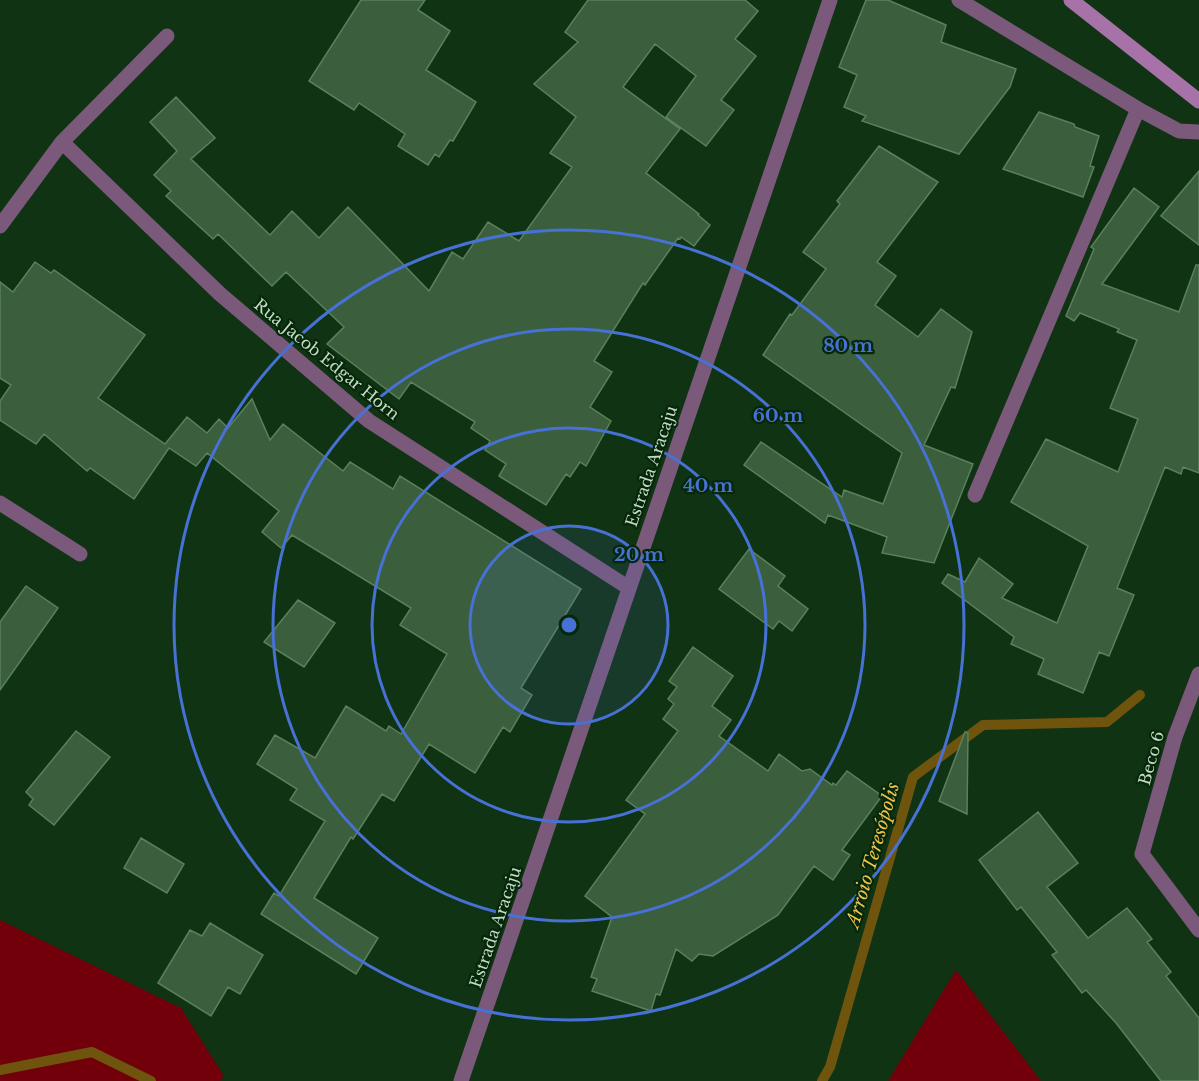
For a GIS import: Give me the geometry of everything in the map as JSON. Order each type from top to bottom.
[{"type":"main road","points":[[1071,0],[1199,100]]},
{"type":"street","name":"Estrada Aracaju","points":[[461,1081],[830,0]]},
{"type":"street","points":[[959,0],[1138,109],[1179,130],[1199,132]]},
{"type":"street","points":[[0,226],[62,142],[167,36]]},
{"type":"street","points":[[975,495],[1138,109]]},
{"type":"street","name":"Rua Jacob Edgar Horn","points":[[62,142],[220,294],[369,421],[629,588]]},
{"type":"street","points":[[0,503],[81,554]]},
{"type":"street","name":"Beco 6","points":[[1199,674],[1175,737],[1143,854],[1199,930]]},
{"type":"shaded area","points":[[0,920],[181,1008],[224,1076],[220,1081],[0,1081]]},
{"type":"shaded area","points":[[956,970],[1041,1081],[888,1081]]},
{"type":"building","points":[[361,0],[425,0],[418,10],[450,31],[426,70],[476,102],[453,141],[450,140],[439,157],[435,154],[428,165],[398,146],[405,134],[359,103],[354,110],[309,81]]},
{"type":"building","points":[[588,0],[745,0],[758,11],[735,39],[756,56],[721,100],[734,110],[706,146],[666,117],[696,76],[655,44],[623,87],[680,129],[646,173],[710,225],[694,246],[681,237],[678,238],[645,285],[643,283],[594,361],[612,372],[590,407],[611,421],[586,466],[580,462],[570,477],[566,474],[546,505],[499,476],[506,464],[485,450],[490,441],[471,428],[475,422],[411,382],[399,399],[327,344],[344,327],[286,272],[272,286],[218,234],[213,239],[166,196],[171,191],[154,175],[177,151],[150,122],[176,97],[215,138],[191,159],[270,235],[292,211],[319,238],[348,207],[429,291],[452,252],[463,259],[488,222],[519,241],[572,167],[550,153],[576,117],[534,84],[578,42],[565,32]]},
{"type":"building","points":[[866,0],[888,0],[946,25],[941,42],[1016,69],[1010,87],[959,154],[862,121],[866,116],[844,107],[857,75],[839,67]]},
{"type":"building","points":[[1039,112],[1074,124],[1075,127],[1099,136],[1090,166],[1094,167],[1083,197],[1003,169]]},
{"type":"building","points":[[879,146],[938,182],[877,262],[896,276],[875,305],[918,337],[941,309],[972,332],[955,388],[951,387],[924,445],[973,464],[934,563],[882,553],[887,537],[828,515],[825,523],[744,465],[761,442],[842,497],[844,490],[883,504],[902,453],[763,355],[790,314],[792,315],[826,269],[803,252],[840,204],[837,201]]},
{"type":"building","points":[[1199,171],[1199,245],[1161,216]]},
{"type":"building","points":[[1134,188],[1159,207],[1102,284],[1179,312],[1196,265],[1199,265],[1199,473],[1183,467],[1181,474],[1165,467],[1117,588],[1134,595],[1109,656],[1099,652],[1083,693],[1038,674],[1044,659],[1011,644],[1014,637],[942,583],[948,574],[965,582],[979,558],[1013,584],[1002,598],[1057,623],[1088,546],[1011,502],[1046,439],[1118,472],[1138,419],[1110,408],[1137,340],[1117,332],[1119,329],[1080,313],[1074,321],[1066,316],[1094,249],[1091,247]]},
{"type":"building","points":[[35,262],[51,273],[54,270],[145,335],[98,398],[165,444],[187,417],[207,433],[219,419],[228,428],[252,399],[270,440],[283,424],[343,471],[350,462],[393,489],[400,476],[581,589],[521,688],[532,695],[510,732],[503,727],[475,773],[429,744],[394,801],[382,794],[353,839],[351,837],[314,898],[378,938],[356,974],[261,914],[274,893],[279,896],[325,821],[290,800],[297,789],[257,764],[275,735],[315,758],[346,706],[386,731],[389,726],[401,734],[447,654],[400,625],[411,608],[292,535],[281,548],[262,532],[279,511],[207,453],[196,466],[169,448],[134,499],[90,468],[87,471],[44,434],[36,444],[0,420],[0,401],[11,385],[0,378],[0,282],[13,292]]},
{"type":"building","points":[[749,549],[785,576],[778,586],[808,609],[792,631],[779,621],[773,629],[719,589]]},
{"type":"building","points":[[26,586],[58,608],[0,690],[0,622]]},
{"type":"building","points":[[298,600],[335,623],[304,667],[264,642]]},
{"type":"building","points":[[693,647],[733,676],[712,706],[731,720],[719,736],[768,771],[779,754],[802,771],[810,769],[832,785],[833,783],[836,785],[847,771],[882,796],[842,850],[850,855],[833,880],[814,866],[778,915],[713,956],[699,954],[692,961],[676,949],[660,995],[656,994],[651,1011],[592,991],[597,979],[591,977],[612,917],[585,896],[645,814],[626,800],[678,731],[663,719],[674,704],[668,699],[677,687],[669,681]]},
{"type":"building","points":[[76,731],[110,757],[54,825],[29,805],[33,799],[26,792]]},
{"type":"building","points":[[965,732],[968,733],[967,814],[939,801]]},
{"type":"building","points":[[1038,812],[1078,863],[1047,887],[1088,938],[1127,908],[1152,939],[1147,942],[1171,972],[1166,976],[1199,1018],[1199,1081],[1161,1081],[1116,1023],[1086,990],[1082,993],[1052,955],[1057,952],[1021,907],[1017,910],[979,860]]},
{"type":"building","points":[[141,838],[184,864],[167,893],[124,868]]},
{"type":"building","points":[[210,923],[263,955],[240,994],[228,987],[211,1016],[158,983],[190,930],[202,936]]},
{"type":"waterway","name":"Arroio Teresópolis","points":[[822,1081],[830,1067],[913,777],[983,725],[1107,722],[1140,695]]},
{"type":"waterway","points":[[0,1070],[92,1052],[151,1081]]}]
